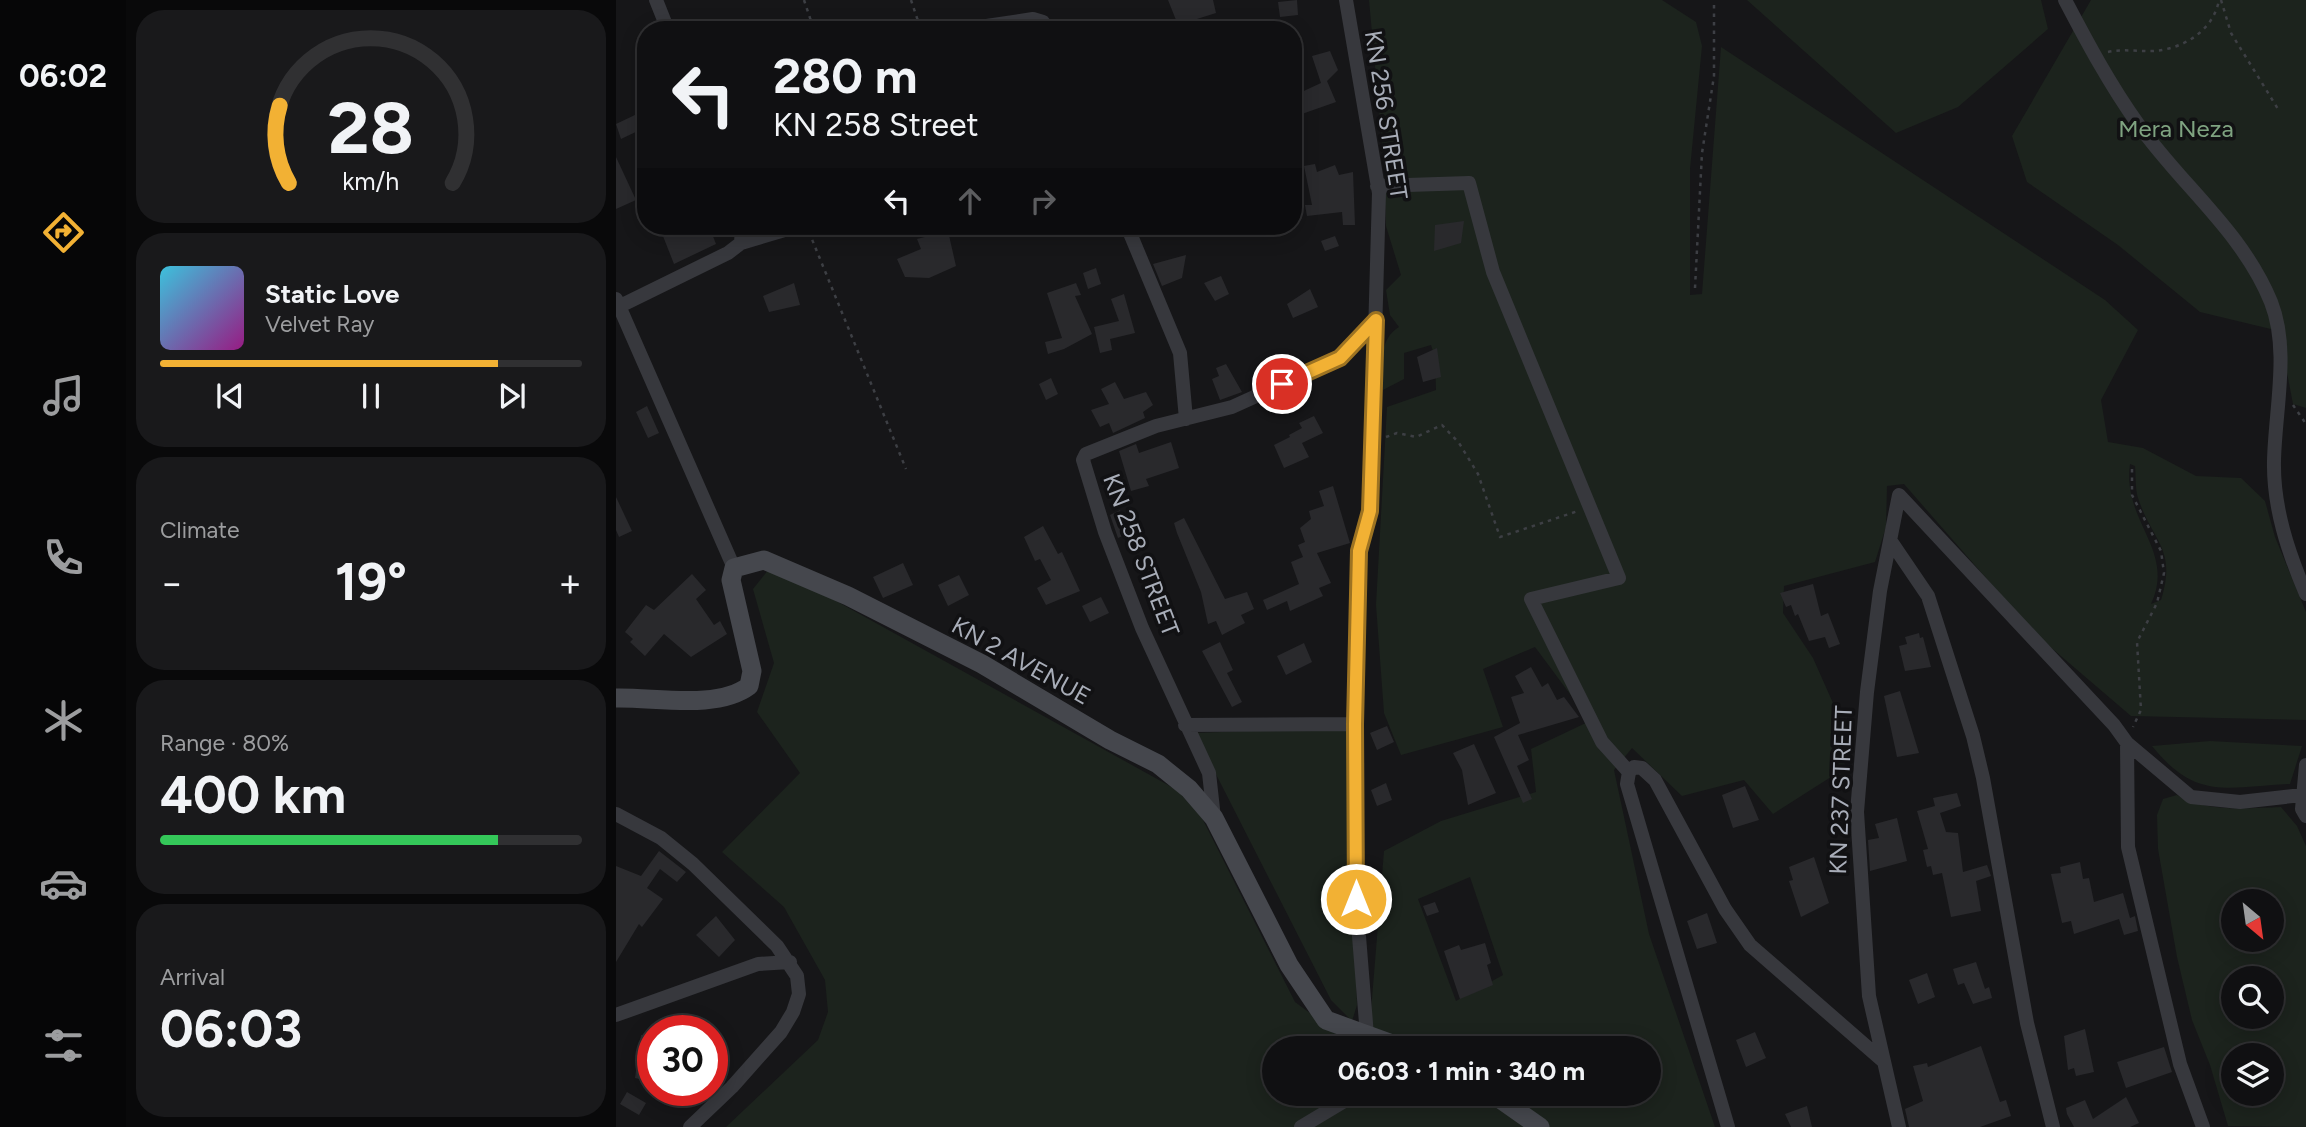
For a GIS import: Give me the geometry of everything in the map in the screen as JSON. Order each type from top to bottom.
[{"type":"main road","name":"KN 2 AVENUE","points":[[734,568],[764,561],[848,596],[982,664],[1110,740],[1158,764],[1189,789],[1214,818],[1259,910],[1312,1003],[1326,1020],[1357,1036]]},
{"type":"main road","points":[[616,698],[716,700],[735,697],[749,687],[752,671],[732,580],[734,568]]},
{"type":"main road","points":[[1510,1106],[1540,1127]]},
{"type":"street","points":[[656,0],[664,21]]},
{"type":"street","name":"KN 256 STREET","points":[[1346,0],[1377,186],[1373,442],[1370,511],[1359,551],[1355,724],[1356,899],[1368,1036]]},
{"type":"street","points":[[2065,0],[2137,124],[2179,176],[2226,225],[2271,303],[2279,331],[2274,463],[2277,506],[2306,594]]},
{"type":"street","points":[[1020,21],[1040,21]]},
{"type":"street","points":[[1377,186],[1469,183],[1493,272],[1619,578],[1531,599],[1602,742],[1629,772],[1631,796],[1728,1127]]},
{"type":"street","points":[[741,235],[741,243]]},
{"type":"street","points":[[734,568],[617,304],[728,253],[741,243],[768,235]]},
{"type":"street","points":[[1131,235],[1180,352],[1186,419]]},
{"type":"street","name":"KN 258 STREET","points":[[1214,818],[1209,772],[1146,637],[1105,533],[1083,460],[1086,454],[1156,426],[1232,407],[1340,358],[1376,320]]},
{"type":"street","name":"KN 237 STREET","points":[[1899,1127],[1869,996],[1857,812],[1871,654],[1880,592],[1892,543],[1897,496],[1904,496],[1930,529],[2114,724],[2127,743]]},
{"type":"street","points":[[1892,543],[1928,596],[1973,736],[1983,778],[2026,1023],[2053,1127]]},
{"type":"street","points":[[1185,725],[1355,724]]},
{"type":"street","points":[[2127,743],[2191,797],[2239,802],[2302,795]]},
{"type":"street","points":[[2127,743],[2128,847],[2180,1064],[2203,1127]]},
{"type":"street","points":[[2306,765],[2302,795],[2302,808],[2306,816]]},
{"type":"street","points":[[1629,772],[1634,767],[1642,768],[1655,780],[1725,909],[1750,945],[1882,1060]]},
{"type":"street","points":[[616,814],[661,838],[682,856],[759,928],[790,962],[797,976],[799,994],[793,1012],[781,1032],[732,1087],[690,1127]]},
{"type":"street","points":[[616,1015],[758,964],[790,962]]},
{"type":"street","points":[[1301,1127],[1336,1106]]},
{"type":"path","points":[[804,0],[811,21]]},
{"type":"path","points":[[911,0],[918,21]]},
{"type":"path","points":[[1695,288],[1702,153],[1714,76],[1714,0]]},
{"type":"path","points":[[2095,55],[2116,50],[2161,51],[2189,41],[2216,18],[2220,0]]},
{"type":"path","points":[[2220,0],[2231,33],[2277,109]]},
{"type":"path","points":[[811,235],[906,469]]},
{"type":"path","points":[[1373,442],[1397,433],[1416,437],[1442,425],[1459,443],[1478,474],[1500,537],[1588,507]]},
{"type":"path","points":[[2127,743],[2141,710],[2137,642],[2157,603],[2164,573],[2161,551],[2132,495],[2132,469]]},
{"type":"green space","points":[[1369,0],[1662,0],[1696,22],[1702,46],[1690,169],[1690,295],[1702,294],[1721,47],[2105,300],[2138,330],[2101,400],[2108,442],[2143,448],[2196,476],[2241,478],[2265,501],[2275,537],[2306,612],[2306,720],[2131,716],[2034,633],[1904,484],[1887,486],[1886,527],[1875,562],[1784,586],[1783,613],[1813,658],[1841,721],[1845,768],[1773,814],[1744,780],[1682,796],[1632,748],[1614,770],[1649,934],[1715,1127],[726,1127],[818,1040],[828,1012],[825,980],[784,907],[722,852],[800,773],[757,712],[774,663],[753,589],[769,569],[809,586],[1177,790],[1202,818],[1295,1002],[1341,1036],[1262,1036],[1262,1106],[1661,1106],[1661,1036],[1369,1036],[1384,851],[1441,821],[1536,792],[1531,749],[1590,721],[1535,647],[1483,669],[1503,727],[1401,755],[1384,713],[1376,605],[1387,407],[1436,390],[1435,358],[1431,345],[1404,353],[1404,379],[1383,390],[1384,347],[1387,339],[1399,327],[1390,315],[1386,290],[1401,275],[1386,226],[1384,166]],"holes":[[[2130,464],[2135,466],[2138,498],[2165,557],[2165,583],[2161,600],[2151,604],[2157,585],[2157,568],[2153,551],[2133,503]],[[1470,877],[1503,975],[1456,1001],[1418,899]]]},
{"type":"green space","points":[[1747,0],[2041,0],[2048,29],[1958,107],[1896,133]]},
{"type":"green space","name":"Mera Neza","points":[[2091,0],[2306,0],[2306,408],[2293,404],[2279,331],[2200,312],[2118,245],[2027,182],[2012,136]]},
{"type":"green space","points":[[1348,727],[1357,1005],[1352,1021],[1331,1000],[1195,733]]},
{"type":"green space","points":[[2210,741],[2302,746],[2290,784],[2230,788],[2198,783],[2183,776],[2152,746]]},
{"type":"green space","points":[[2177,795],[2188,801],[2214,807],[2281,807],[2297,826],[2306,846],[2306,1127],[2228,1126],[2222,1106],[2284,1106],[2284,1043],[2221,1043],[2221,1102],[2192,1020],[2177,957],[2158,849],[2157,815],[2163,799]]},
{"type":"building","points":[[1168,0],[1213,0],[1216,13],[1191,21],[1176,21]]},
{"type":"building","points":[[1297,0],[1298,15],[1280,17],[1278,2]]},
{"type":"building","points":[[1330,51],[1338,70],[1327,81],[1336,102],[1302,114],[1302,92],[1321,83],[1312,56]]},
{"type":"building","points":[[637,114],[637,131],[621,139],[616,124]]},
{"type":"building","points":[[616,157],[636,200],[616,209]]},
{"type":"building","points":[[1315,164],[1317,172],[1335,165],[1339,175],[1353,172],[1355,225],[1343,225],[1342,212],[1307,216],[1305,205],[1312,205],[1304,166]]},
{"type":"building","points":[[1464,221],[1461,243],[1434,251],[1435,225]]},
{"type":"building","points":[[663,235],[712,235],[716,244],[674,264]]},
{"type":"building","points":[[949,235],[956,266],[929,278],[905,277],[897,259],[921,249],[917,239]]},
{"type":"building","points":[[1335,236],[1339,246],[1325,251],[1321,241]]},
{"type":"building","points":[[1186,255],[1182,278],[1162,286],[1153,264]]},
{"type":"building","points":[[1096,268],[1101,284],[1088,289],[1083,273]]},
{"type":"building","points":[[1221,276],[1229,294],[1215,301],[1204,283]]},
{"type":"building","points":[[794,283],[800,305],[769,312],[763,296]]},
{"type":"building","points":[[1076,283],[1081,295],[1075,296],[1092,334],[1048,354],[1045,342],[1062,338],[1047,293]]},
{"type":"building","points":[[1310,289],[1318,307],[1293,318],[1287,304]]},
{"type":"building","points":[[1124,294],[1135,333],[1110,339],[1112,350],[1100,353],[1094,327],[1119,321],[1111,299]]},
{"type":"building","points":[[1437,348],[1441,377],[1423,382],[1417,357]]},
{"type":"building","points":[[1226,364],[1242,392],[1220,400],[1212,379],[1219,376],[1216,368]]},
{"type":"building","points":[[1051,378],[1058,394],[1046,400],[1039,384]]},
{"type":"building","points":[[1115,382],[1124,399],[1146,392],[1153,405],[1143,412],[1145,418],[1113,433],[1109,423],[1100,427],[1091,410],[1109,404],[1101,389]]},
{"type":"building","points":[[647,406],[659,433],[648,438],[636,412]]},
{"type":"building","points":[[1314,416],[1323,433],[1302,443],[1309,457],[1284,468],[1274,445],[1302,428],[1299,423]]},
{"type":"building","points":[[1171,442],[1179,468],[1146,479],[1149,486],[1131,491],[1119,451],[1136,444],[1139,453]]},
{"type":"building","points":[[1333,486],[1350,543],[1317,553],[1331,583],[1319,588],[1323,596],[1290,611],[1287,601],[1267,610],[1263,600],[1299,584],[1291,562],[1303,557],[1298,545],[1305,542],[1300,528],[1311,519],[1309,511],[1324,506],[1319,491]]},
{"type":"building","points":[[616,497],[632,531],[619,537],[616,530]]},
{"type":"building","points":[[1120,510],[1129,533],[1118,538],[1110,515]]},
{"type":"building","points":[[1184,518],[1225,599],[1247,592],[1254,609],[1241,615],[1245,623],[1222,635],[1216,621],[1208,624],[1201,592],[1177,533],[1174,523]]},
{"type":"building","points":[[1043,526],[1058,554],[1062,552],[1080,591],[1046,605],[1037,588],[1051,580],[1040,559],[1035,561],[1024,537]]},
{"type":"building","points":[[903,563],[913,585],[883,598],[873,577]]},
{"type":"building","points":[[692,574],[706,590],[696,599],[714,625],[720,621],[727,634],[691,657],[664,634],[645,656],[630,642],[633,639],[625,632],[646,605],[654,610]]},
{"type":"building","points":[[959,575],[969,595],[948,606],[938,585]]},
{"type":"building","points":[[1813,584],[1821,616],[1828,613],[1840,644],[1829,648],[1825,637],[1809,641],[1798,614],[1795,616],[1791,605],[1786,607],[1780,593]]},
{"type":"building","points":[[1101,597],[1109,613],[1090,622],[1082,606]]},
{"type":"building","points":[[1919,633],[1920,638],[1923,637],[1931,667],[1905,671],[1899,646],[1907,644],[1905,637]]},
{"type":"building","points":[[1220,642],[1233,670],[1227,673],[1242,702],[1232,707],[1202,651]]},
{"type":"building","points":[[1304,643],[1312,662],[1286,675],[1277,656]]},
{"type":"building","points":[[1531,667],[1542,687],[1548,683],[1557,700],[1564,697],[1579,717],[1518,735],[1529,760],[1517,766],[1532,799],[1523,803],[1494,737],[1520,723],[1511,697],[1524,693],[1515,676]]},
{"type":"building","points":[[1900,691],[1919,753],[1897,757],[1884,696]]},
{"type":"building","points":[[1387,726],[1394,742],[1377,750],[1370,733]]},
{"type":"building","points":[[1474,744],[1496,793],[1468,805],[1462,770],[1453,753]]},
{"type":"building","points":[[1386,783],[1392,800],[1377,806],[1371,790]]},
{"type":"building","points":[[1745,786],[1759,820],[1733,828],[1722,795]]},
{"type":"building","points":[[1957,793],[1961,806],[1940,813],[1946,832],[1958,833],[1963,872],[1987,865],[1991,876],[1976,881],[1981,911],[1951,917],[1942,873],[1933,875],[1931,866],[1927,867],[1923,850],[1928,849],[1917,811],[1935,806],[1933,798]]},
{"type":"building","points":[[1897,818],[1907,861],[1870,871],[1868,840],[1879,838],[1875,824]]},
{"type":"building","points":[[659,851],[686,872],[677,882],[660,869],[647,888],[663,899],[642,927],[639,924],[616,962],[616,866],[641,876]]},
{"type":"building","points":[[1814,857],[1829,903],[1801,917],[1789,881],[1793,880],[1789,867]]},
{"type":"building","points":[[2080,862],[2083,879],[2089,878],[2094,902],[2123,893],[2130,918],[2135,916],[2138,931],[2124,935],[2119,919],[2074,934],[2071,921],[2062,923],[2051,874],[2061,873],[2060,867]]},
{"type":"building","points":[[1435,902],[1439,912],[1427,916],[1423,906]]},
{"type":"building","points":[[1707,913],[1717,943],[1697,949],[1687,921]]},
{"type":"building","points":[[716,916],[735,940],[719,957],[696,935]]},
{"type":"building","points":[[1485,943],[1491,963],[1487,965],[1493,985],[1460,999],[1444,951],[1459,945],[1461,950]]},
{"type":"building","points":[[1976,962],[1985,989],[1989,987],[1992,998],[1973,1004],[1964,983],[1958,985],[1953,969]]},
{"type":"building","points":[[1927,973],[1935,997],[1918,1004],[1909,980]]},
{"type":"building","points":[[2085,1029],[2094,1072],[2076,1076],[2074,1068],[2068,1070],[2064,1036]]},
{"type":"building","points":[[1755,1032],[1766,1058],[1746,1067],[1736,1040]]},
{"type":"building","points":[[1981,1046],[2000,1102],[2006,1100],[2011,1116],[1980,1127],[1909,1127],[1905,1109],[1923,1101],[1913,1066],[1927,1063],[1928,1067]]},
{"type":"building","points":[[2164,1047],[2172,1072],[2126,1088],[2117,1062]]},
{"type":"building","points":[[627,1092],[637,1098],[637,1106],[644,1106],[639,1115],[620,1104]]},
{"type":"building","points":[[2126,1097],[2139,1123],[2130,1127],[2074,1127],[2067,1114],[2066,1108],[2085,1100],[2093,1119]]},
{"type":"building","points":[[1807,1106],[1812,1127],[1791,1127],[1785,1114]]},
{"type":"route","points":[[1282,384],[1340,358],[1376,320],[1370,511],[1359,551],[1355,724],[1356,899]]}]
